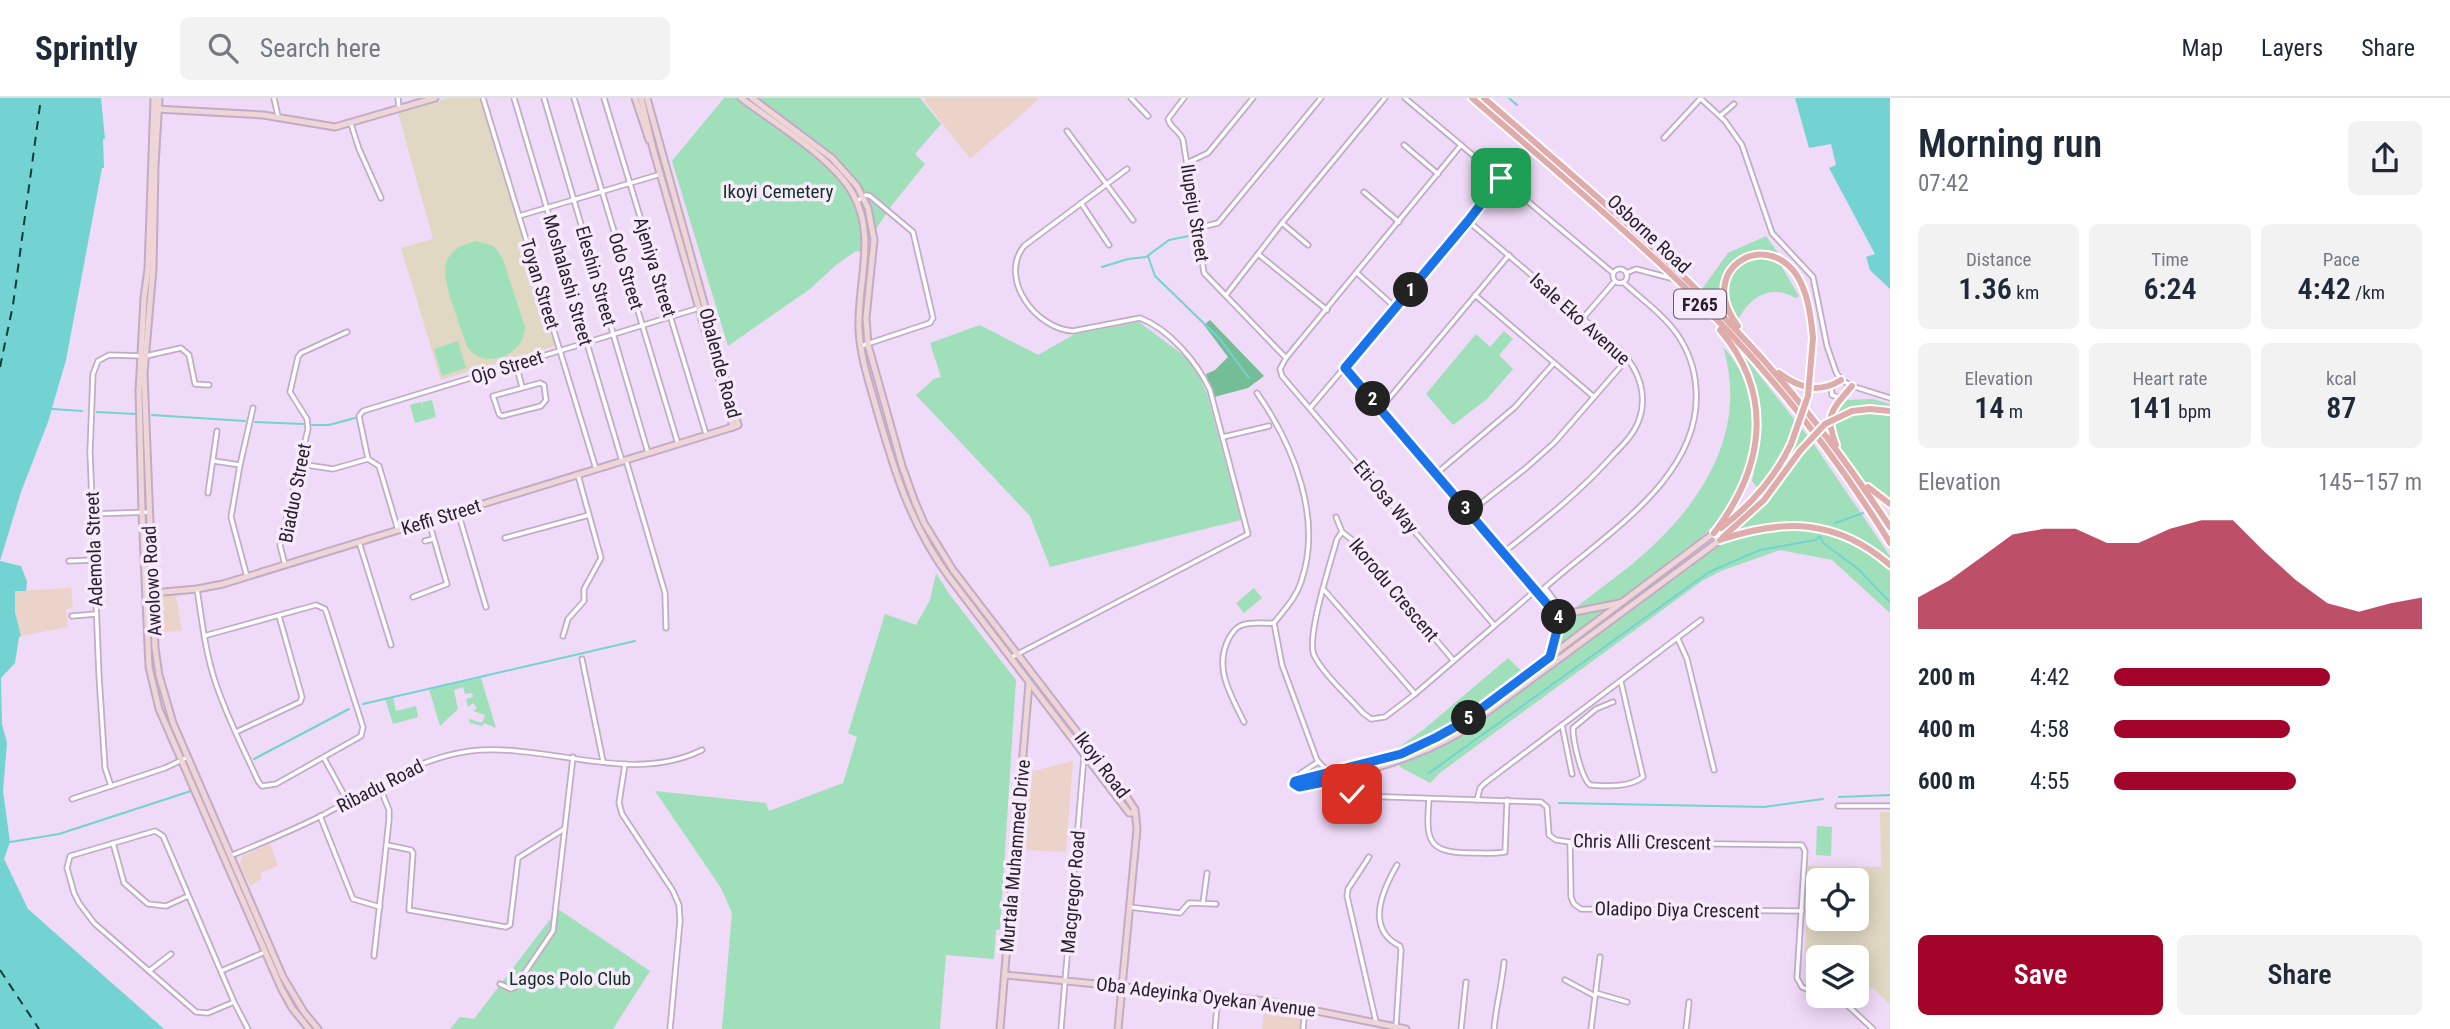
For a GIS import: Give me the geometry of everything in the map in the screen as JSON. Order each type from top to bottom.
[{"type":"main road","name":"Awolowo Road","points":[[157,98],[143,356],[142,512],[149,667],[159,709],[185,759],[268,950],[286,998],[309,1029]]},
{"type":"main road","points":[[156,109],[278,117],[335,127],[435,98]]},
{"type":"main road","name":"Obalende Road","points":[[635,98],[644,131],[653,149]]},
{"type":"main road","name":"Obalende Road","points":[[641,98],[653,149],[733,427],[738,425],[647,98]]},
{"type":"main road","name":"Ikoyi Road","points":[[741,98],[830,166],[860,199]]},
{"type":"main road","name":"Ikoyi Road","points":[[752,98],[832,158],[850,177],[871,219],[874,240],[865,345],[902,466],[921,516],[946,559],[1013,655],[1029,683],[1129,813],[1133,813],[1134,808],[1032,675],[1013,655]]},
{"type":"main road","name":"Osborne Road","points":[[1472,98],[1676,280],[1748,353],[1842,471],[1890,543]]},
{"type":"main road","name":"Osborne Road","points":[[1484,98],[1634,230],[1694,286],[1748,342],[1840,454],[1890,527]]},
{"type":"main road","points":[[1748,342],[1727,309],[1723,291],[1727,275],[1734,266],[1747,258],[1759,255],[1779,259],[1796,274],[1807,301],[1813,338],[1808,396],[1791,444],[1767,484],[1730,527],[1720,540],[1459,733],[1403,761],[1334,780],[1296,787],[1295,781],[1401,754],[1462,723],[1714,533],[1730,527],[1764,500],[1808,440],[1825,424],[1852,411],[1890,411]]},
{"type":"main road","points":[[1704,309],[1740,358],[1755,397],[1756,437],[1752,463],[1730,527]]},
{"type":"main road","name":"Awolowo Road","points":[[143,356],[155,648],[159,675],[185,759]]},
{"type":"main road","points":[[1768,364],[1801,387],[1823,388],[1841,380]]},
{"type":"main road","points":[[1840,454],[1829,420],[1832,410],[1852,386]]},
{"type":"main road","name":"Keffi Street","points":[[146,593],[197,589],[247,577],[733,427]]},
{"type":"main road","points":[[1856,476],[1876,496],[1890,504]]},
{"type":"main road","points":[[1730,527],[1812,527],[1848,537],[1890,565]]},
{"type":"main road","points":[[1550,657],[1563,616],[1623,602]]},
{"type":"main road","name":"Murtala Muhammed Drive","points":[[1000,1029],[1029,683],[1032,675]]},
{"type":"main road","points":[[1028,701],[1033,696],[1040,697]]},
{"type":"main road","points":[[1118,1029],[1137,818],[1134,808]]},
{"type":"main road","points":[[1129,813],[1135,836]]},
{"type":"main road","name":"Awolowo Road","points":[[268,950],[289,990],[318,1029]]},
{"type":"main road","name":"Oba Adeyinka Oyekan Avenue","points":[[1005,975],[1218,995],[1406,1029]]},
{"type":"street","points":[[274,98],[278,117]]},
{"type":"street","points":[[398,98],[399,109]]},
{"type":"street","name":"Toyan Street","points":[[483,98],[596,469]]},
{"type":"street","name":"Moshalashi Street","points":[[514,98],[586,342],[665,593],[666,628]]},
{"type":"street","name":"Eleshin Street","points":[[544,98],[648,453]]},
{"type":"street","name":"Odo Street","points":[[574,98],[678,444]]},
{"type":"street","name":"Ajeniya Street","points":[[604,98],[706,435]]},
{"type":"street","points":[[1131,98],[1148,116]]},
{"type":"street","name":"Ilupeju Street","points":[[1184,98],[1168,117],[1170,125],[1181,135],[1204,273],[1286,358]]},
{"type":"street","points":[[1187,163],[1208,153],[1253,98]]},
{"type":"street","points":[[1198,228],[1218,222],[1321,98]]},
{"type":"street","points":[[1226,296],[1385,98]]},
{"type":"street","points":[[1405,98],[1613,273],[1615,282]]},
{"type":"street","points":[[1664,138],[1700,98],[1720,116],[1742,145],[1772,233],[1813,277],[1829,355],[1841,380],[1890,398]]},
{"type":"street","points":[[1720,116],[1734,104]]},
{"type":"street","points":[[351,124],[381,198]]},
{"type":"street","points":[[1067,131],[1133,220]]},
{"type":"street","points":[[1404,145],[1438,174]]},
{"type":"street","points":[[1286,358],[1461,145]]},
{"type":"street","points":[[1013,655],[1177,569],[1247,536],[1248,531],[1210,390],[1189,355],[1146,320],[1134,317],[1073,331],[1062,330],[1043,320],[1026,302],[1017,283],[1016,262],[1021,250],[1127,169]]},
{"type":"street","points":[[519,216],[661,174]]},
{"type":"street","points":[[1311,407],[1396,308],[1501,178]]},
{"type":"street","points":[[1364,192],[1399,222]]},
{"type":"street","points":[[860,199],[870,196],[913,232],[933,318],[930,323],[865,345]]},
{"type":"street","points":[[1081,203],[1109,245]]},
{"type":"street","name":"Isale Eko Avenue","points":[[1468,221],[1628,358],[1640,379],[1642,393],[1641,413],[1634,431],[1588,483],[1504,552]]},
{"type":"street","points":[[1282,223],[1308,245]]},
{"type":"street","points":[[1258,254],[1327,310]]},
{"type":"street","points":[[1381,408],[1509,255]]},
{"type":"street","points":[[1613,273],[1621,269],[1626,273]]},
{"type":"street","points":[[1623,282],[1626,273],[1636,269],[1676,280]]},
{"type":"street","points":[[1357,273],[1396,308]]},
{"type":"street","points":[[1324,590],[1415,694],[1494,625],[1545,588],[1619,526],[1668,474],[1686,447],[1696,417],[1696,382],[1686,349],[1668,323],[1623,282],[1615,282],[1583,318]]},
{"type":"street","points":[[1475,295],[1594,397]]},
{"type":"street","name":"Ojo Street","points":[[368,459],[359,416],[363,411],[699,308]]},
{"type":"street","name":"Biaduo Street","points":[[285,565],[280,545],[308,422],[289,393],[298,357],[301,353],[347,332]]},
{"type":"street","points":[[143,356],[184,349],[189,355],[195,384],[209,385]]},
{"type":"street","name":"Ademola Street","points":[[111,786],[105,768],[96,614],[90,417],[93,374],[98,361],[109,355],[143,356]]},
{"type":"street","name":"Eti-Osa Way","points":[[1286,358],[1280,369],[1282,376],[1494,625]]},
{"type":"street","points":[[1470,512],[1554,443],[1628,358]]},
{"type":"street","points":[[1437,473],[1499,422],[1554,363]]},
{"type":"street","points":[[516,364],[522,387]]},
{"type":"street","points":[[1345,368],[1538,592],[1563,616]]},
{"type":"street","points":[[540,383],[544,385],[546,400],[541,406],[502,416],[499,414],[493,396],[522,387],[540,383]]},
{"type":"street","points":[[1831,386],[1830,392],[1834,397],[1843,397]]},
{"type":"street","points":[[1244,722],[1222,672],[1227,642],[1240,626],[1274,623],[1292,600],[1302,580],[1309,537],[1306,500],[1292,460],[1273,418],[1257,393]]},
{"type":"street","points":[[247,577],[231,517],[253,408]]},
{"type":"street","points":[[1223,437],[1269,426]]},
{"type":"street","points":[[208,493],[216,432]]},
{"type":"street","points":[[300,464],[332,469],[368,459],[379,466],[398,530]]},
{"type":"street","points":[[213,461],[240,465]]},
{"type":"street","points":[[564,636],[568,619],[584,601],[584,589],[601,558],[578,475]]},
{"type":"street","points":[[93,514],[149,512]]},
{"type":"street","points":[[458,512],[486,607]]},
{"type":"street","points":[[505,538],[589,514]]},
{"type":"street","points":[[1336,517],[1342,532]]},
{"type":"street","points":[[413,597],[447,584],[428,521]]},
{"type":"street","name":"Ikorodu Crescent","points":[[1415,694],[1380,719],[1371,719],[1314,654],[1312,647],[1316,615],[1337,539],[1342,532],[1351,539],[1453,660]]},
{"type":"street","points":[[425,541],[433,539]]},
{"type":"street","points":[[359,542],[391,645]]},
{"type":"street","points":[[69,561],[95,560]]},
{"type":"street","points":[[1545,588],[1563,616]]},
{"type":"street","points":[[197,589],[204,636],[216,684],[262,786],[276,784],[361,736],[363,727],[325,609],[316,605],[204,636]]},
{"type":"street","points":[[72,616],[96,614]]},
{"type":"street","points":[[236,732],[300,702],[302,697],[279,616]]},
{"type":"street","points":[[1477,800],[1480,788],[1485,783],[1701,620]]},
{"type":"street","points":[[1274,623],[1282,665],[1318,762],[1329,773]]},
{"type":"street","points":[[1678,639],[1687,659],[1714,770]]},
{"type":"street","points":[[582,659],[603,761]]},
{"type":"street","points":[[1613,702],[1596,709],[1573,728],[1585,779],[1590,785],[1624,785],[1641,779],[1642,769],[1621,681]]},
{"type":"street","points":[[1562,725],[1572,774]]},
{"type":"street","name":"Ribadu Road","points":[[228,857],[320,816],[417,766],[470,751],[507,749],[625,764],[670,763],[702,750]]},
{"type":"street","name":"Macgregor Road","points":[[1061,1029],[1085,755]]},
{"type":"street","points":[[500,984],[513,988],[553,931],[573,757]]},
{"type":"street","points":[[324,758],[348,802]]},
{"type":"street","points":[[72,799],[185,759]]},
{"type":"street","points":[[1295,781],[1301,773],[1318,762]]},
{"type":"street","points":[[625,764],[620,808],[625,821],[673,891],[680,913],[670,1029]]},
{"type":"street","points":[[1350,792],[1349,784],[1353,775]]},
{"type":"street","name":"Chris Alli Crescent","points":[[1334,780],[1359,796],[1507,800],[1545,804],[1549,835],[1556,840],[1570,842],[1802,845],[1805,851],[1797,978],[1806,989]]},
{"type":"street","points":[[374,956],[389,810],[379,785]]},
{"type":"street","points":[[1429,799],[1427,827],[1433,844],[1444,852],[1457,853],[1505,852],[1507,800]]},
{"type":"street","points":[[1838,806],[1890,806]]},
{"type":"street","points":[[320,816],[353,899],[380,907]]},
{"type":"street","points":[[387,845],[411,850],[413,853],[409,911],[506,927],[510,925],[518,858],[564,828]]},
{"type":"street","points":[[234,1002],[208,1013],[196,1012],[94,923],[79,903],[67,867],[70,856],[155,831],[163,836],[248,1029]]},
{"type":"street","name":"Oladipo Diya Crescent","points":[[1570,842],[1571,897],[1574,904],[1581,908],[1802,911]]},
{"type":"street","points":[[113,843],[124,883],[148,904],[166,906],[188,896]]},
{"type":"street","points":[[1368,857],[1348,889],[1347,896],[1373,1021],[1372,1029]]},
{"type":"street","points":[[1396,1027],[1401,946],[1385,937],[1381,927],[1384,888],[1397,865]]},
{"type":"street","points":[[1203,903],[1207,873]]},
{"type":"street","points":[[1129,907],[1180,913],[1189,903],[1216,904]]},
{"type":"street","points":[[221,971],[268,950]]},
{"type":"street","points":[[149,971],[171,954]]},
{"type":"street","points":[[1591,1029],[1600,957]]},
{"type":"street","points":[[1494,1029],[1496,1009],[1501,997],[1504,962]]},
{"type":"street","points":[[1565,980],[1595,994],[1627,1002]]},
{"type":"street","points":[[1461,1029],[1466,982]]},
{"type":"street","points":[[1215,1029],[1218,995]]},
{"type":"street","points":[[1686,1029],[1689,1002]]},
{"type":"street","points":[[1850,1008],[1873,1029]]},
{"type":"street","points":[[1303,1029],[1305,1009]]},
{"type":"shaded area","points":[[0,98],[101,98],[105,139],[104,168],[66,360],[48,422],[21,492],[0,561]]},
{"type":"shaded area","points":[[448,98],[480,98],[555,346],[441,380],[401,248],[433,239],[398,113]]},
{"type":"shaded area","points":[[1040,98],[970,159],[924,100]]},
{"type":"shaded area","points":[[1795,98],[1890,98],[1890,289],[1870,270],[1866,257],[1875,254],[1829,168],[1836,165],[1831,144],[1809,148]]},
{"type":"shaded area","points":[[1210,320],[1264,376],[1248,388],[1214,397],[1206,374],[1215,370],[1228,357],[1204,325]]},
{"type":"shaded area","points":[[0,561],[21,566],[27,581],[26,591],[15,591],[15,612],[21,636],[15,663],[1,678],[2,724],[7,743],[3,791],[10,842],[4,859],[28,909],[164,1029],[0,1029]]},
{"type":"shaded area","points":[[71,588],[73,608],[66,609],[68,627],[21,636],[15,612],[15,591]]},
{"type":"shaded area","points":[[176,595],[182,631],[160,632],[158,604],[163,596]]},
{"type":"shaded area","points":[[1073,761],[1066,852],[1022,850],[1029,772]]},
{"type":"shaded area","points":[[1880,812],[1890,812],[1890,1005],[1869,987],[1869,945],[1806,945],[1805,955],[1806,925],[1806,931],[1869,931],[1869,868],[1808,866],[1881,867]]},
{"type":"shaded area","points":[[270,844],[278,866],[260,873],[262,878],[250,886],[240,865],[242,856]]},
{"type":"shaded area","points":[[1264,1013],[1301,1018],[1300,1029],[1262,1029]]},
{"type":"green space","name":"Ikoyi Cemetery","points":[[724,98],[920,98],[941,124],[915,154],[925,164],[892,205],[861,252],[856,251],[836,265],[810,289],[728,346],[672,161]]},
{"type":"green space","points":[[1766,236],[1778,253],[1783,269],[1799,296],[1795,298],[1777,292],[1761,295],[1748,305],[1738,320],[1720,310],[1702,289],[1728,253]]},
{"type":"green space","points":[[476,241],[494,246],[503,259],[525,327],[518,345],[503,357],[494,359],[475,355],[468,348],[445,274],[446,265],[454,251]]},
{"type":"green space","points":[[1139,322],[1187,358],[1197,372],[1207,394],[1241,520],[1050,567],[1030,516],[916,395],[934,379],[941,377],[930,343],[980,325],[1038,355],[1075,334]]},
{"type":"green space","points":[[1504,331],[1513,339],[1499,355],[1513,369],[1487,399],[1453,425],[1426,394],[1476,334],[1490,347]]},
{"type":"green space","points":[[458,341],[466,368],[442,376],[434,349]]},
{"type":"green space","points":[[1723,347],[1736,364],[1745,383],[1752,426],[1751,449],[1746,470],[1728,509],[1694,544],[1554,649],[1559,623],[1651,548],[1694,499],[1710,472],[1723,443],[1729,412],[1730,380]]},
{"type":"green space","points":[[1745,357],[1813,443],[1890,556],[1890,613],[1832,560],[1780,550],[1721,571],[1702,581],[1441,772],[1430,783],[1400,767],[1396,749],[1423,730],[1508,658],[1534,683],[1709,552],[1768,501],[1752,481],[1760,420],[1756,394]]},
{"type":"green space","points":[[1873,399],[1890,404],[1890,502],[1861,478],[1845,457],[1827,423],[1845,400]]},
{"type":"green space","points":[[432,400],[436,417],[415,423],[410,405],[421,402],[424,410],[422,402]]},
{"type":"green space","points":[[936,573],[1016,680],[1000,929],[996,930],[994,959],[946,955],[940,1029],[722,1029],[732,913],[721,888],[655,791],[766,803],[769,811],[843,783],[857,737],[848,733],[885,614],[916,625],[930,600]]},
{"type":"green space","points":[[1254,588],[1262,598],[1244,613],[1236,603]]},
{"type":"green space","points":[[481,678],[496,728],[484,723],[482,726],[470,723],[469,719],[482,723],[485,715],[473,711],[477,708],[473,703],[468,707],[466,699],[473,697],[472,693],[465,694],[463,687],[454,690],[458,709],[440,726],[429,689]]},
{"type":"green space","points":[[393,697],[396,711],[416,706],[418,717],[393,724],[385,699]]},
{"type":"green space","points":[[1817,826],[1832,827],[1831,856],[1816,855]]},
{"type":"green space","name":"Lagos Polo Club","points":[[558,909],[650,971],[613,1029],[450,1029],[460,1017],[474,1019]]},
{"type":"waterway","points":[[1509,98],[1517,105]]},
{"type":"waterway","points":[[1102,267],[1146,257],[1169,240],[1189,236]]},
{"type":"waterway","points":[[1148,256],[1155,276],[1220,339],[1249,378]]},
{"type":"waterway","points":[[52,409],[82,411]]},
{"type":"waterway","points":[[97,412],[136,414]]},
{"type":"waterway","points":[[152,415],[245,421]]},
{"type":"waterway","points":[[312,425],[329,425],[355,418]]},
{"type":"waterway","points":[[255,422],[303,424]]},
{"type":"waterway","points":[[1835,523],[1863,513]]},
{"type":"waterway","points":[[1429,773],[1709,572],[1760,550],[1815,540],[1820,536],[1823,543],[1857,568],[1890,602]]},
{"type":"waterway","points":[[363,704],[635,641]]},
{"type":"waterway","points":[[254,759],[349,709]]},
{"type":"waterway","points":[[10,842],[59,834],[191,791]]},
{"type":"waterway","points":[[1839,797],[1890,795]]},
{"type":"waterway","points":[[1559,803],[1764,807],[1823,799]]},
{"type":"ferry route","points":[[0,367],[13,305],[41,98]]},
{"type":"ferry route","points":[[0,970],[39,1029]]},
{"type":"route","points":[[1352,794],[1334,780],[1299,787],[1294,784],[1295,781],[1401,754],[1462,723],[1550,657],[1560,619],[1345,368],[1501,178]]}]
